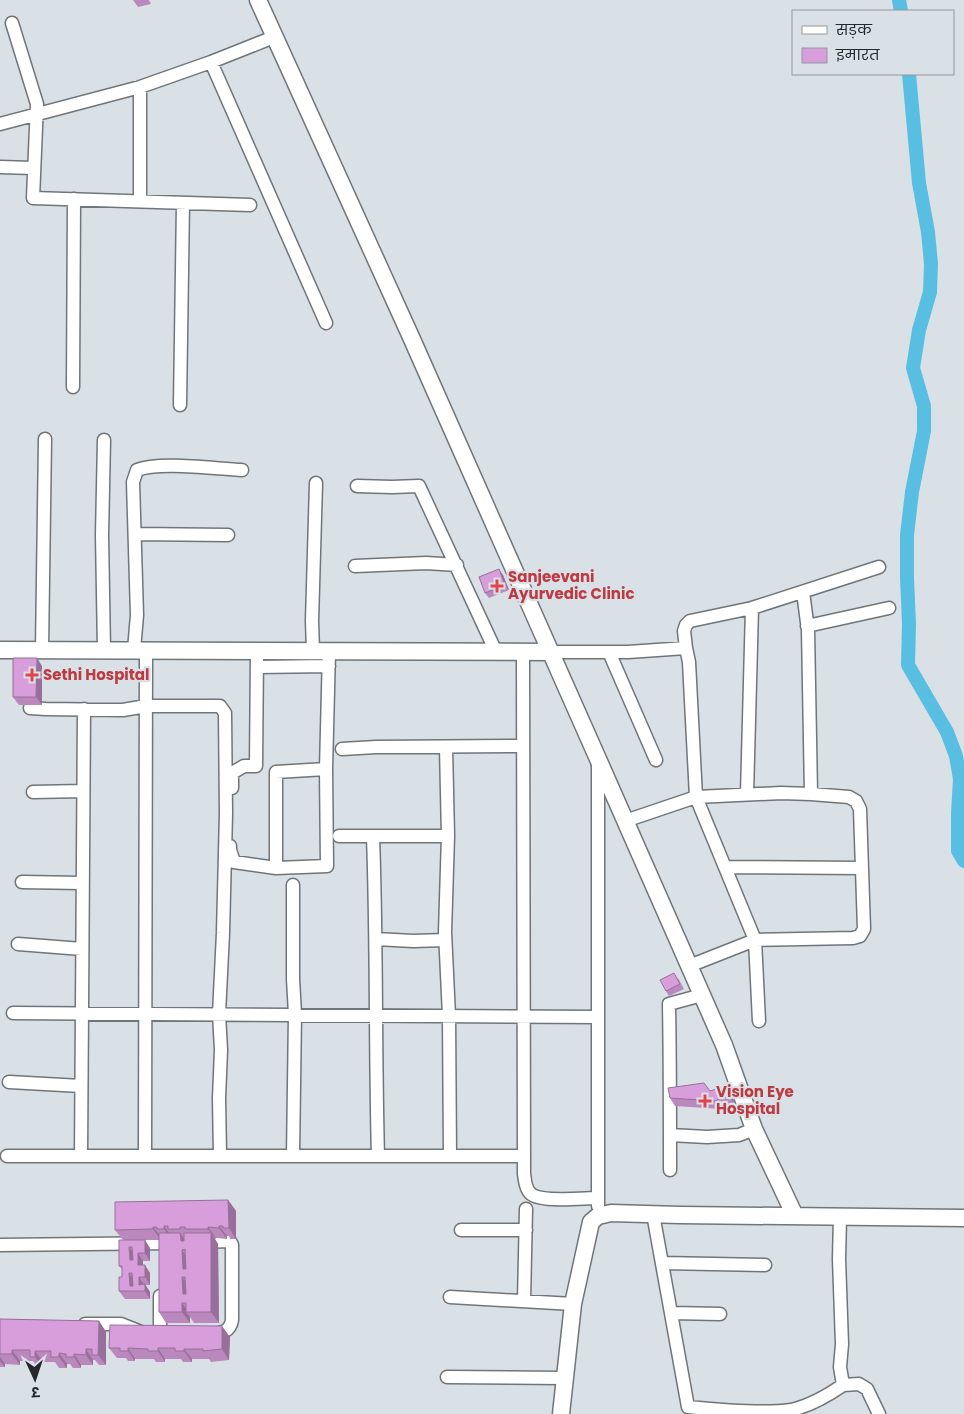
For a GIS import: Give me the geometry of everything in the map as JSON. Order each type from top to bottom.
[{"type":"street","points":[[258,0],[411,337],[598,758],[724,1045],[754,1130],[795,1216]]},
{"type":"street","points":[[12,23],[37,104],[33,198],[250,204]]},
{"type":"street","points":[[0,124],[140,87],[274,37]]},
{"type":"street","points":[[211,62],[326,323]]},
{"type":"street","points":[[140,87],[140,201]]},
{"type":"street","points":[[0,167],[33,168]]},
{"type":"street","points":[[73,387],[74,199]]},
{"type":"street","points":[[180,405],[183,203]]},
{"type":"street","points":[[42,649],[45,439]]},
{"type":"street","points":[[104,440],[102,535],[104,650]]},
{"type":"street","points":[[145,1156],[146,706],[137,615],[133,482],[136,470],[144,468],[165,466],[242,470]]},
{"type":"street","points":[[316,483],[312,621],[325,659],[326,769],[326,866],[276,868],[234,862],[230,850],[232,773],[244,766],[256,766],[276,772],[326,769]]},
{"type":"street","points":[[357,486],[419,486],[496,652]]},
{"type":"street","points":[[136,534],[228,535]]},
{"type":"street","points":[[356,566],[426,563],[457,565]]},
{"type":"street","points":[[759,1022],[756,940],[696,797],[689,662],[684,631],[690,621],[752,608],[879,567]]},
{"type":"street","points":[[803,592],[807,626],[810,794]]},
{"type":"street","points":[[746,794],[752,608]]},
{"type":"street","points":[[807,626],[889,608]]},
{"type":"street","points":[[0,650],[140,650],[257,663],[496,652],[609,652],[686,648]]},
{"type":"street","points":[[523,652],[523,1156],[526,1187],[529,1193],[535,1197],[545,1199],[598,1198]]},
{"type":"street","points":[[609,652],[656,760]]},
{"type":"street","points":[[256,766],[257,663]]},
{"type":"street","points":[[30,708],[123,710],[146,706],[220,706],[225,713],[226,812],[219,1014],[221,1050],[219,1098],[220,1156]]},
{"type":"street","points":[[81,1156],[84,709]]},
{"type":"street","points":[[342,749],[376,746],[523,746]]},
{"type":"street","points":[[446,747],[448,836],[445,940],[449,1016],[450,1156]]},
{"type":"street","points":[[598,758],[598,1216]]},
{"type":"street","points":[[276,772],[276,868]]},
{"type":"street","points":[[33,792],[83,791]]},
{"type":"street","points":[[625,820],[696,797],[746,794],[810,794],[849,798],[856,802],[860,809],[864,929],[860,936],[853,938],[756,940],[689,966]]},
{"type":"street","points":[[339,836],[448,836]]},
{"type":"street","points":[[373,837],[378,1156]]},
{"type":"street","points":[[726,867],[862,868]]},
{"type":"street","points":[[22,882],[82,883]]},
{"type":"street","points":[[292,1156],[295,1014],[293,885]]},
{"type":"street","points":[[376,939],[445,940]]},
{"type":"street","points":[[18,944],[82,949]]},
{"type":"street","points":[[670,1170],[669,1111],[671,1076],[669,1004],[702,995]]},
{"type":"street","points":[[13,1013],[597,1016]]},
{"type":"street","points":[[9,1082],[81,1086]]},
{"type":"street","points":[[670,1135],[707,1137],[738,1135],[754,1130]]},
{"type":"street","points":[[7,1156],[523,1156]]},
{"type":"street","points":[[524,1301],[526,1209]]},
{"type":"street","points":[[561,1414],[573,1304],[591,1222],[598,1216],[611,1213],[964,1218]]},
{"type":"street","points":[[653,1214],[672,1313],[687,1411],[747,1413],[789,1411],[809,1405],[843,1385],[859,1384],[867,1389],[878,1414]]},
{"type":"street","points":[[840,1217],[839,1259],[842,1344],[840,1367],[843,1385]]},
{"type":"street","points":[[461,1230],[526,1230]]},
{"type":"street","points":[[0,1245],[159,1248],[230,1241],[231,1328],[218,1334],[199,1334]]},
{"type":"street","points":[[662,1263],[765,1265]]},
{"type":"street","points":[[74,1324],[121,1324],[140,1332],[165,1335],[160,1280]]},
{"type":"street","points":[[450,1297],[573,1304]]},
{"type":"street","points":[[672,1313],[720,1314]]},
{"type":"street","points":[[447,1377],[564,1378]]},
{"type":"building","points":[[499,569],[505,585],[485,593],[479,577]]},
{"type":"building","points":[[13,658],[37,658],[36,697],[13,697]]},
{"type":"building","points":[[674,973],[680,984],[666,991],[660,980]]},
{"type":"building","points":[[704,1083],[710,1091],[726,1086],[728,1095],[715,1101],[670,1098],[668,1088]]},
{"type":"building","points":[[228,1200],[229,1228],[219,1226],[219,1228],[208,1227],[208,1229],[185,1229],[185,1227],[180,1227],[180,1229],[168,1229],[168,1226],[164,1226],[164,1229],[153,1227],[153,1229],[115,1230],[115,1202]]},
{"type":"building","points":[[159,1233],[180,1233],[181,1241],[184,1241],[184,1233],[211,1233],[211,1312],[186,1312],[186,1303],[182,1303],[182,1312],[159,1312]],"holes":[[[185,1249],[186,1269],[183,1269],[182,1250]],[[182,1277],[185,1277],[186,1294],[183,1294]]]},
{"type":"building","points":[[119,1240],[145,1240],[145,1253],[138,1253],[138,1265],[145,1265],[145,1277],[139,1277],[139,1285],[145,1284],[145,1291],[119,1291],[119,1277],[122,1277],[122,1266],[119,1266]],"holes":[[[129,1247],[132,1247],[133,1260],[130,1260]],[[129,1273],[132,1273],[133,1286],[130,1286]]]},
{"type":"building","points":[[0,1319],[99,1321],[98,1355],[92,1355],[92,1349],[86,1349],[86,1355],[74,1354],[74,1357],[66,1357],[66,1354],[59,1353],[59,1357],[51,1357],[51,1351],[35,1351],[35,1357],[30,1357],[30,1350],[12,1350],[12,1354],[0,1354]]},
{"type":"building","points":[[110,1325],[222,1326],[222,1349],[203,1351],[203,1349],[184,1349],[184,1351],[175,1351],[175,1348],[158,1348],[158,1351],[148,1351],[148,1349],[128,1348],[128,1351],[120,1351],[120,1348],[109,1348]]},
{"type":"waterway","points":[[899,0],[901,10]]},
{"type":"waterway","points":[[909,75],[919,183],[928,232],[931,264],[930,292],[919,330],[913,368],[924,406],[924,431],[912,492],[907,535],[908,665],[947,732],[956,756],[960,779],[958,851],[964,861]]},
{"type":"place","name":"Sanjeevani Ayurvedic Clinic","points":[[497,586]]},
{"type":"place","name":"Sethi Hospital","points":[[32,675]]},
{"type":"place","name":"Vision Eye Hospital","points":[[705,1101]]}]
